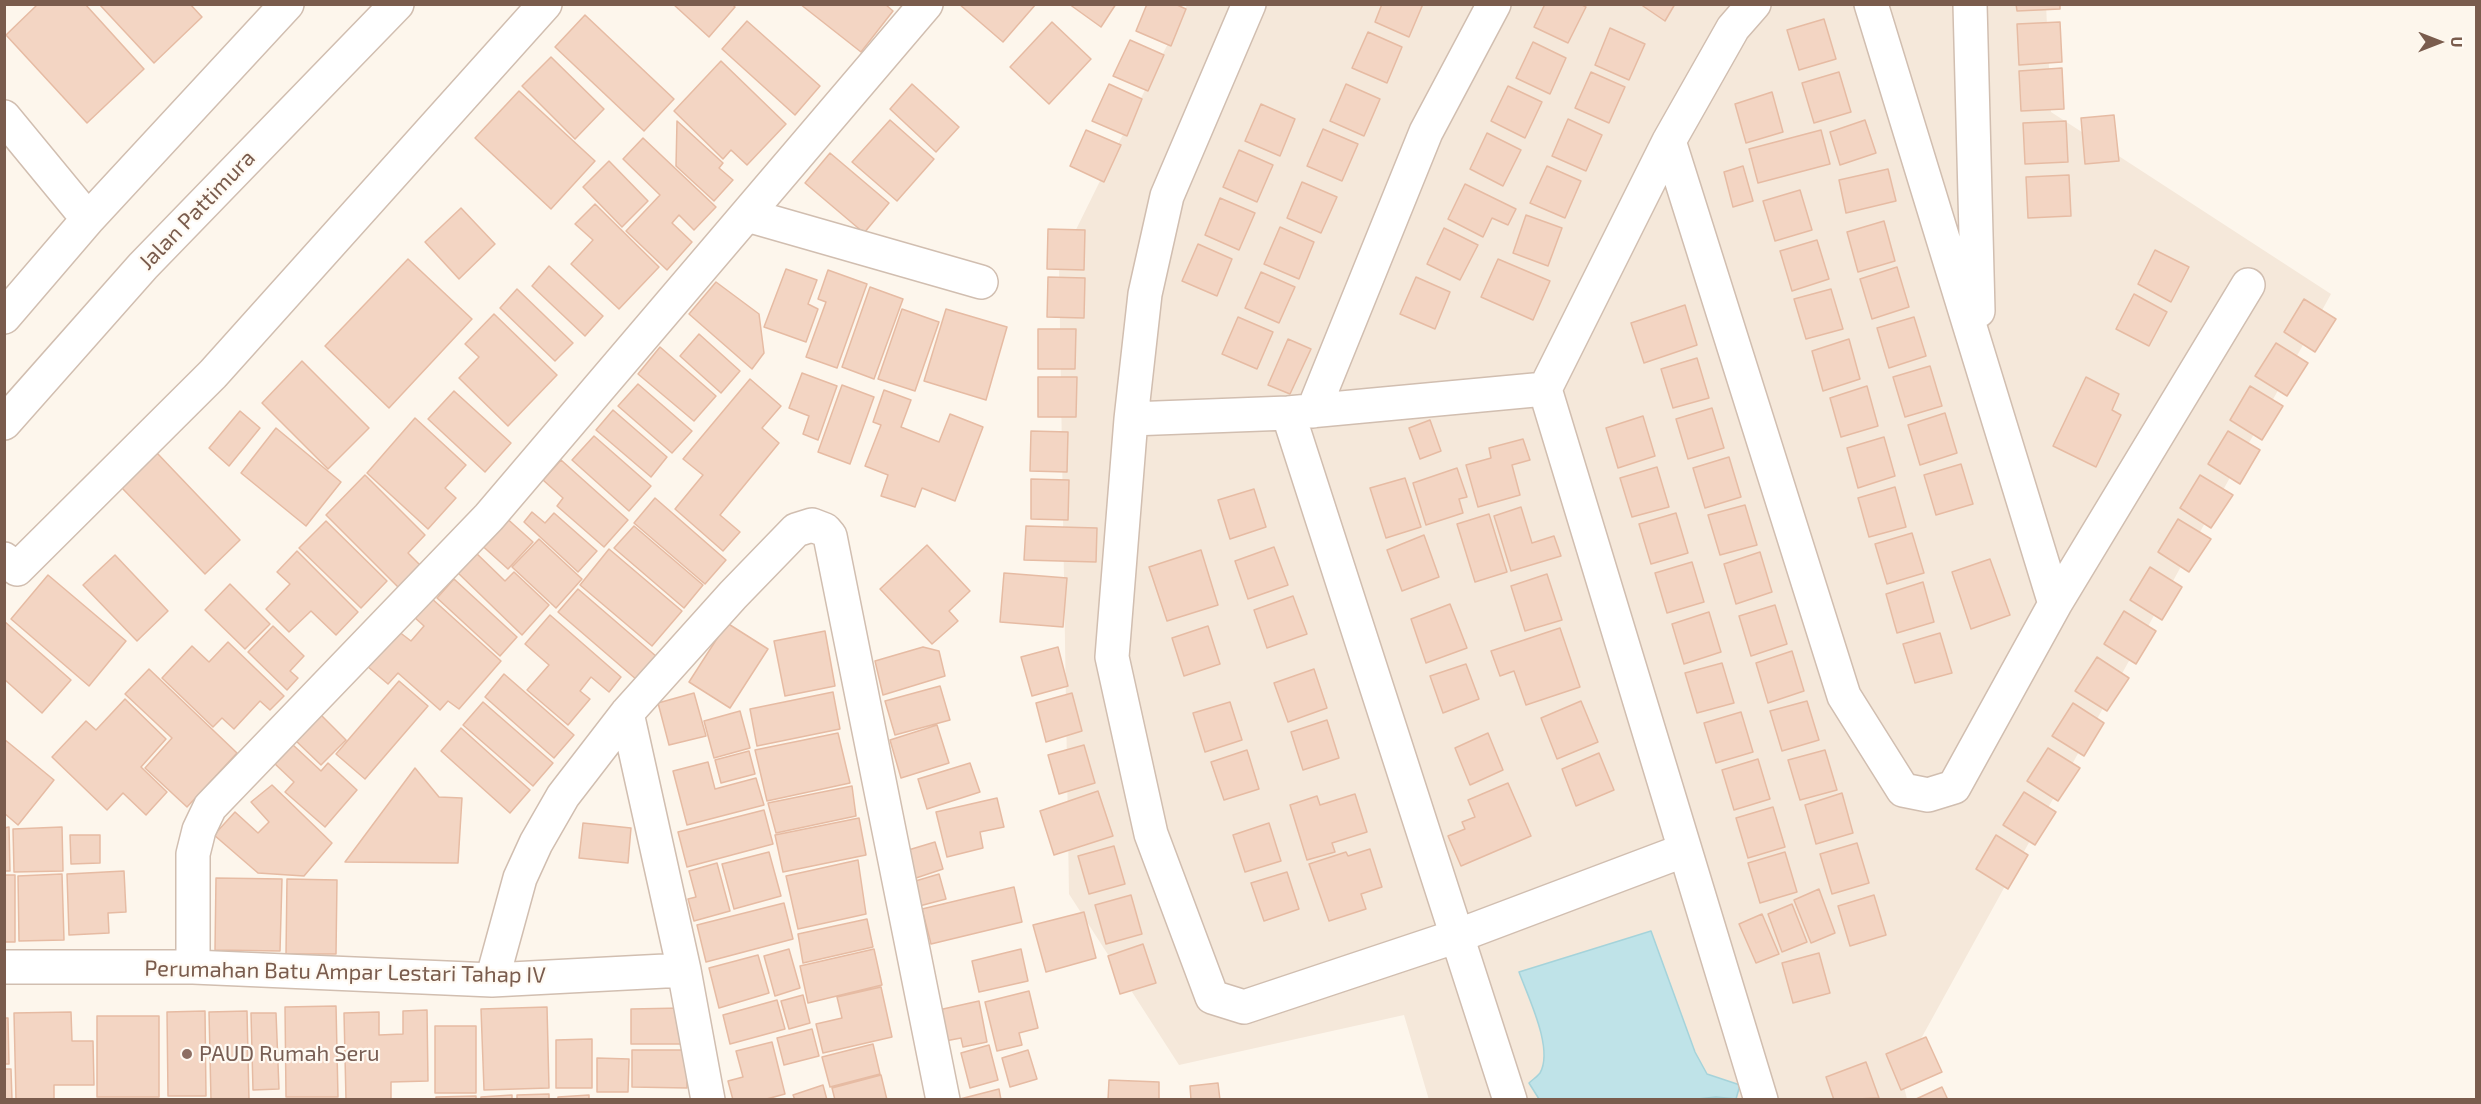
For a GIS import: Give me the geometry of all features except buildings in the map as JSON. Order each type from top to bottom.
[{"type":"street","points":[[4,317],[88,219],[287,4]]},
{"type":"street","name":"Jalan Pattimura","points":[[4,423],[143,266],[397,4]]},
{"type":"street","points":[[9,571],[213,374],[545,4]]},
{"type":"street","points":[[192,967],[193,854],[199,830],[210,807],[489,518],[926,4]]},
{"type":"street","points":[[1249,4],[1167,196],[1145,294],[1131,419],[1112,657],[1151,834],[1212,997],[1244,1007],[1458,936],[1685,850]]},
{"type":"street","points":[[1494,4],[1426,132],[1300,412],[1458,936],[1510,1100]]},
{"type":"street","points":[[1754,4],[1733,28],[1669,141],[1545,388],[1761,1100]]},
{"type":"street","points":[[1871,4],[2055,604]]},
{"type":"street","points":[[1970,4],[1978,352]]},
{"type":"street","points":[[4,117],[88,219]]},
{"type":"street","points":[[1669,141],[1844,696],[1904,790],[1928,795],[1954,787],[2055,604],[2248,285]]},
{"type":"street","points":[[747,215],[981,282]]},
{"type":"street","points":[[1131,419],[1300,412],[1545,388]]},
{"type":"street","points":[[492,980],[520,878],[536,843],[563,796],[627,713],[733,595],[796,530],[812,525],[825,530],[830,536],[943,1100]]},
{"type":"street","points":[[627,713],[684,970],[708,1100]]},
{"type":"street","name":"Perumahan Batu Ampar Lestari Tahap IV","points":[[4,967],[192,967],[492,980],[684,970]]},
{"type":"shaded area","points":[[2046,4],[2051,112],[2331,294],[1901,1075],[1907,1099],[1429,1100],[1404,1015],[1179,1065],[1069,894],[1059,264],[1187,5]]},
{"type":"water","points":[[1651,931],[1695,1052],[1707,1074],[1740,1085],[1736,1099],[1716,1097],[1688,1100],[1539,1099],[1529,1083],[1540,1073],[1543,1063],[1542,1037],[1519,972]]},
{"type":"place","name":"PAUD Rumah Seru","points":[[187,1054]]}]
